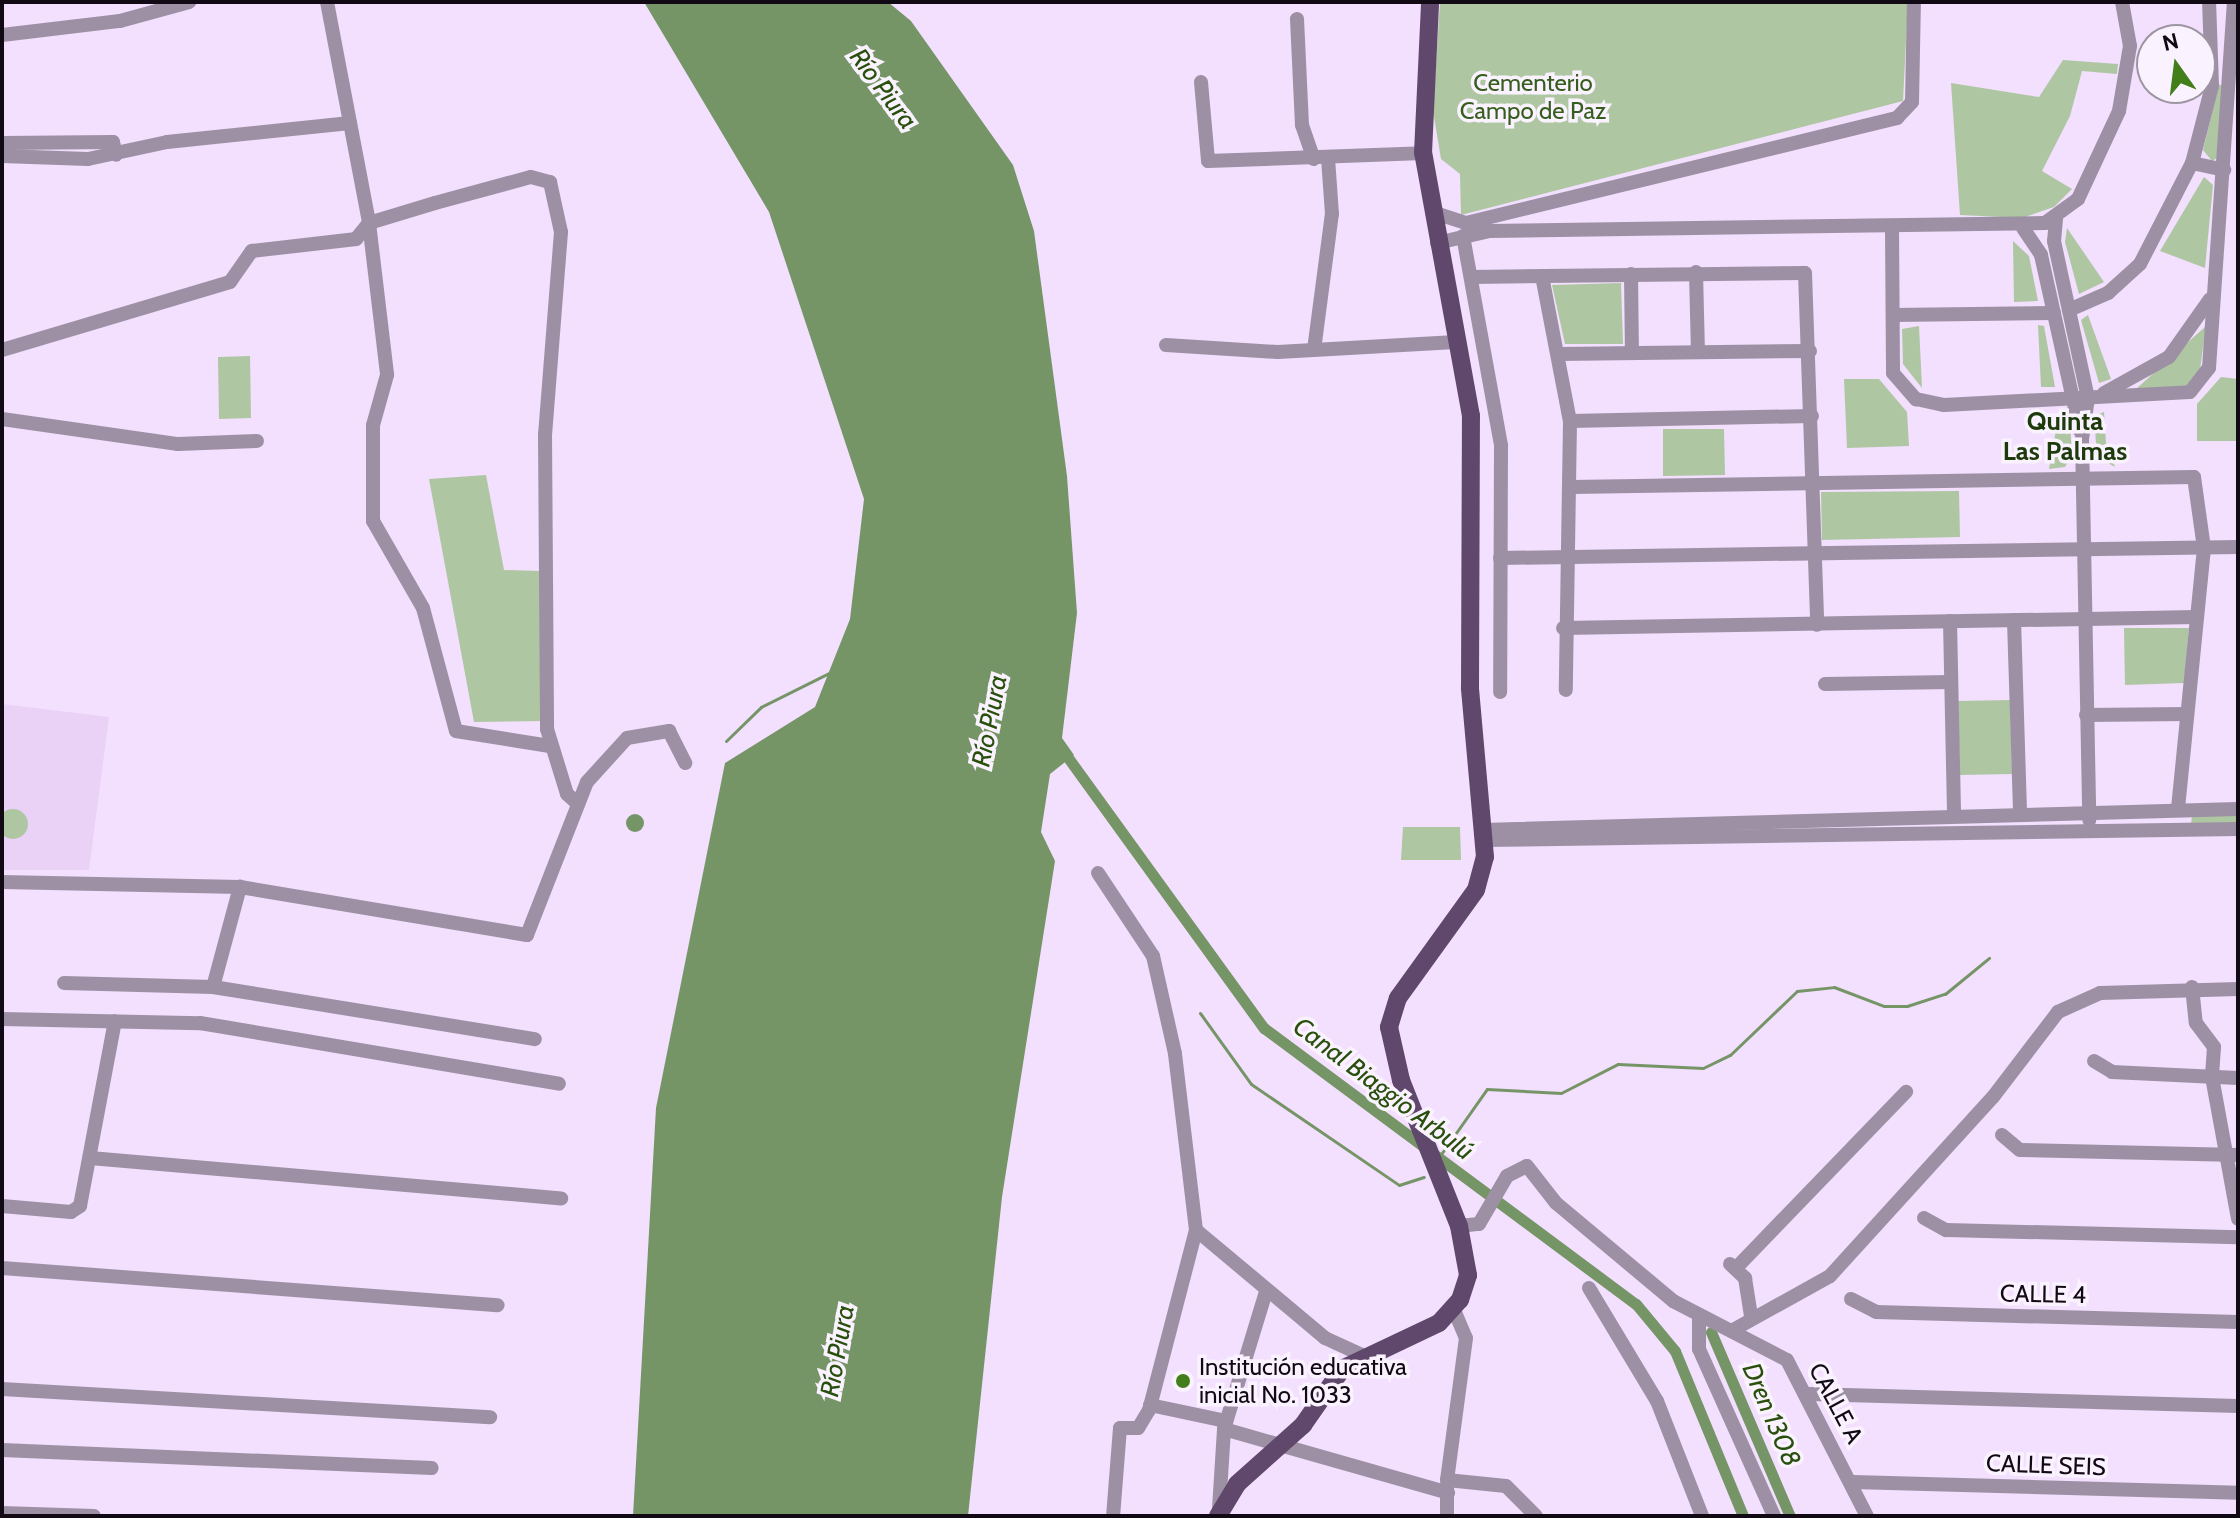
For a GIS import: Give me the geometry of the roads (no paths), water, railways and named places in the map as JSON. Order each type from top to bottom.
[{"type":"main road","points":[[1218,1512],[1279,1450],[1336,1375],[1362,1355],[1414,1337],[1454,1310],[1468,1275],[1459,1226],[1401,1080],[1390,1044],[1392,1012],[1476,890],[1483,835],[1470,688],[1474,458],[1423,153],[1430,2]]},
{"type":"street","points":[[2,35],[120,21],[189,2]]},
{"type":"street","points":[[327,2],[369,223],[387,375],[373,425],[373,521],[423,608],[456,731],[550,746]]},
{"type":"street","points":[[1432,212],[1466,223],[1897,118],[1912,102],[1914,2]]},
{"type":"street","points":[[1437,243],[1463,236],[2023,228],[2056,219],[2084,189],[2126,89],[2130,46],[2122,2]]},
{"type":"street","points":[[1893,315],[2062,312],[2108,293],[2140,264],[2192,163],[2214,70],[2209,2]]},
{"type":"street","points":[[1892,228],[1893,373],[1916,399],[2171,397],[2197,386],[2209,368],[2234,2]]},
{"type":"street","points":[[1297,19],[1302,125],[1321,159],[1332,214],[1316,294],[1314,350]]},
{"type":"street","points":[[1201,82],[1208,161],[1423,153]]},
{"type":"street","points":[[2,156],[116,155],[167,142],[350,123]]},
{"type":"street","points":[[2,143],[55,154]]},
{"type":"street","points":[[2192,163],[2224,170]]},
{"type":"street","points":[[2,350],[230,282],[252,251],[356,239],[369,223],[531,177],[553,187],[561,232],[545,434],[550,746],[567,794],[578,804]]},
{"type":"street","points":[[2056,219],[2054,241],[2072,400],[2082,439]]},
{"type":"street","points":[[2023,228],[2039,248],[2088,398],[2082,439],[2089,832]]},
{"type":"street","points":[[1463,236],[1501,446],[1500,692]]},
{"type":"street","points":[[1696,272],[1698,352]]},
{"type":"street","points":[[1471,277],[1805,273],[1817,625]]},
{"type":"street","points":[[1631,274],[1632,353]]},
{"type":"street","points":[[1542,276],[1570,421],[1572,487],[1563,628],[1566,690]]},
{"type":"street","points":[[2088,398],[2128,384],[2169,357],[2213,294]]},
{"type":"street","points":[[1166,345],[1314,350],[1456,342]]},
{"type":"street","points":[[1559,354],[1810,351]]},
{"type":"street","points":[[1570,421],[1812,416]]},
{"type":"street","points":[[2,419],[178,444],[257,441]]},
{"type":"street","points":[[1572,487],[2194,477],[2204,548],[2178,810]]},
{"type":"street","points":[[1500,558],[2238,547]]},
{"type":"street","points":[[1563,628],[2197,617]]},
{"type":"street","points":[[2014,620],[2020,814]]},
{"type":"street","points":[[1950,621],[1954,816]]},
{"type":"street","points":[[1825,684],[1951,682]]},
{"type":"street","points":[[2086,715],[2187,714]]},
{"type":"street","points":[[2,882],[240,887],[527,935],[587,782],[642,731],[669,731],[685,763]]},
{"type":"street","points":[[1483,835],[1954,816],[2238,809]]},
{"type":"street","points":[[1483,835],[2238,829]]},
{"type":"street","points":[[1098,873],[1153,956],[1175,1054],[1196,1230],[1150,1405],[1138,1428],[1120,1428],[1113,1516]]},
{"type":"street","points":[[213,987],[240,887]]},
{"type":"street","points":[[64,983],[213,987],[535,1039]]},
{"type":"street","points":[[1737,1332],[1751,1316],[1784,1307],[1830,1276],[1993,1097],[2058,1012],[2100,993],[2192,987],[2238,989]]},
{"type":"street","points":[[2192,987],[2196,1023],[2214,1047],[2212,1077],[2232,1154],[2238,1219]]},
{"type":"street","points":[[2,1019],[200,1023],[559,1084]]},
{"type":"street","points":[[2,1206],[76,1210],[90,1158],[115,1021]]},
{"type":"street","points":[[2094,1061],[2112,1072],[2238,1078]]},
{"type":"street","points":[[1751,1316],[1732,1265],[1906,1092]]},
{"type":"street","points":[[2002,1135],[2020,1150],[2232,1154]]},
{"type":"street","points":[[90,1158],[561,1198]]},
{"type":"street","name":"CALLE A","points":[[1459,1226],[1479,1224],[1507,1176],[1527,1166],[1556,1203],[1699,1315],[1787,1360],[1809,1394],[1867,1516]]},
{"type":"street","points":[[1924,1218],[1946,1230],[2238,1237]]},
{"type":"street","points":[[1196,1230],[1266,1292],[1325,1338],[1362,1355]]},
{"type":"street","points":[[2,1268],[498,1305]]},
{"type":"street","points":[[1589,1288],[1657,1401],[1702,1516]]},
{"type":"street","points":[[1218,1512],[1225,1425],[1266,1292]]},
{"type":"street","name":"CALLE 4","points":[[1851,1299],[1876,1312],[2238,1322]]},
{"type":"street","points":[[1447,1516],[1466,1338],[1454,1310]]},
{"type":"street","points":[[1699,1315],[1699,1349],[1774,1516]]},
{"type":"street","points":[[2,1389],[490,1417]]},
{"type":"street","points":[[1809,1394],[2238,1406]]},
{"type":"street","points":[[1150,1405],[1225,1425],[1279,1450],[1448,1486],[1506,1486],[1536,1516]]},
{"type":"street","points":[[2,1450],[432,1468]]},
{"type":"street","name":"CALLE SEIS","points":[[1853,1482],[2238,1493]]},
{"type":"street","points":[[2,1513],[94,1516]]},
{"type":"water","name":"Río Piura","points":[[644,2],[888,2],[911,21],[1013,165],[1034,231],[1067,476],[1077,613],[1062,738],[1074,755],[1050,774],[1041,832],[1055,861],[1002,1197],[968,1516],[633,1516],[656,1108],[725,763],[815,707],[850,619],[864,499],[769,212]]},
{"type":"water","points":[[635,814],[644,823],[635,832],[626,823]]},
{"type":"waterway","points":[[726,741],[761,707],[831,672]]},
{"type":"waterway","name":"Canal Biaggio Arbulú","points":[[1061,748],[1264,1028],[1636,1304],[1675,1351],[1743,1516]]},
{"type":"waterway","points":[[1439,1157],[1487,1089],[1561,1093],[1618,1064],[1703,1068],[1730,1055],[1797,991],[1834,987],[1884,1006],[1907,1006],[1945,994],[1989,958]]},
{"type":"waterway","points":[[1200,1013],[1251,1084],[1399,1185],[1424,1177]]},
{"type":"waterway","name":"Dren 1308","points":[[1711,1332],[1790,1516]]},
{"type":"place","name":"Institución educativa inicial No. 1033","points":[[1183,1381]]},
{"type":"district","name":"Quinta Las Palmas","points":[[2065,437]]},
{"type":"park label","name":"Cementerio Campo de Paz","points":[[1533,97]]}]
